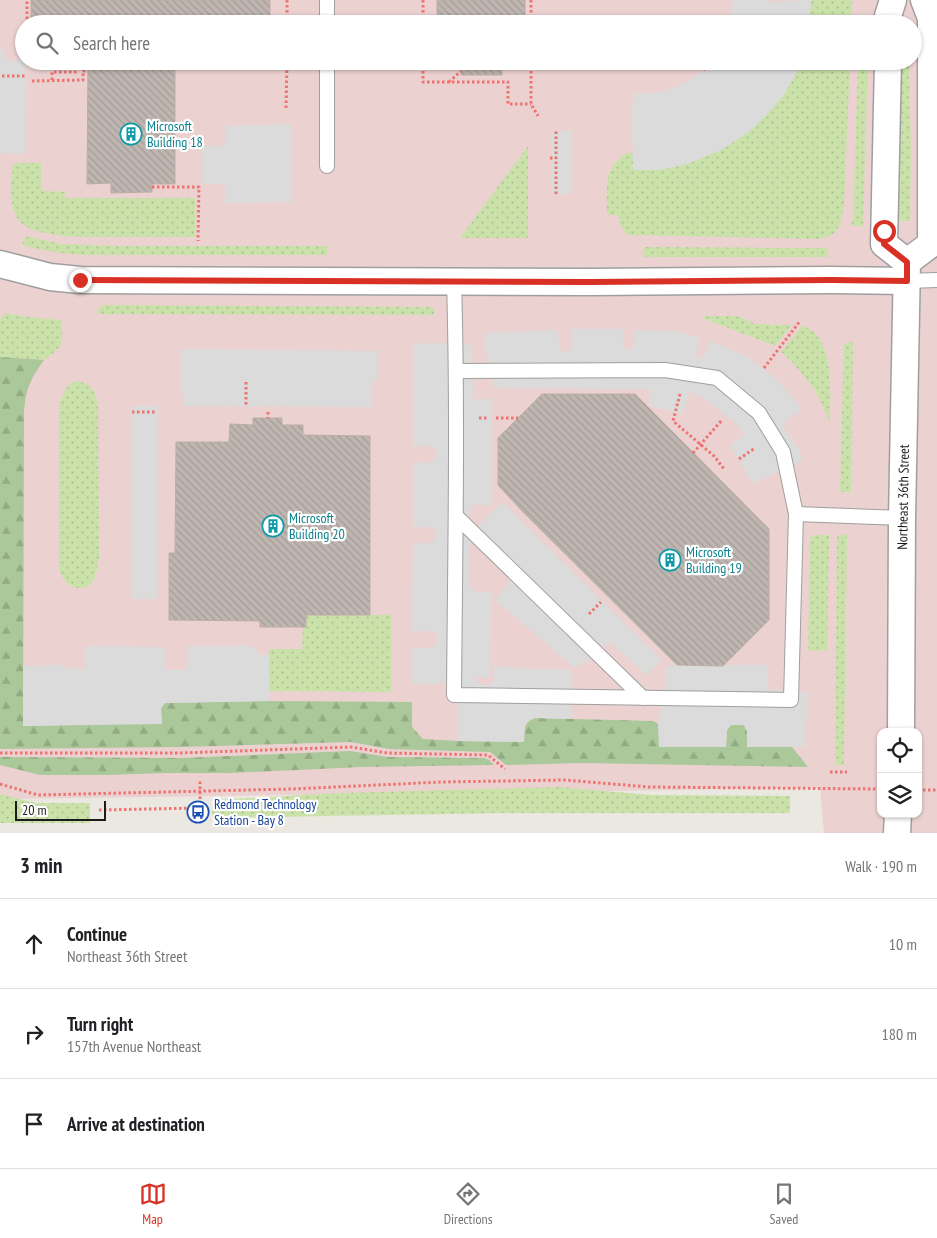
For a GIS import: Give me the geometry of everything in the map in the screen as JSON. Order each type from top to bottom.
[{"type":"street","points":[[888,15],[893,0]]},
{"type":"street","points":[[0,264],[50,277],[80,280],[454,281],[907,271],[931,244],[930,6]]},
{"type":"street","points":[[888,70],[884,244],[907,271]]},
{"type":"street","name":"Northeast 36th Street","points":[[901,728],[902,518],[907,271]]},
{"type":"street","points":[[897,833],[898,818]]},
{"type":"lane","points":[[327,0],[327,15]]},
{"type":"lane","points":[[326,70],[328,166]]},
{"type":"lane","points":[[907,271],[937,280]]},
{"type":"lane","points":[[454,281],[456,371],[454,695],[791,700],[796,514],[783,452],[759,413],[717,378],[665,370],[456,371]]},
{"type":"lane","points":[[796,514],[902,518]]},
{"type":"lane","points":[[456,516],[643,698]]},
{"type":"path","points":[[27,0],[27,15]]},
{"type":"path","points":[[287,0],[287,15]]},
{"type":"path","points":[[423,0],[423,15]]},
{"type":"path","points":[[531,0],[531,15]]},
{"type":"path","points":[[286,108],[287,70]]},
{"type":"path","points":[[423,70],[423,82],[508,82],[508,104],[531,104]]},
{"type":"path","points":[[449,82],[461,70]]},
{"type":"path","points":[[531,70],[531,104],[538,116]]},
{"type":"path","points":[[32,80],[83,80],[83,71],[88,71]]},
{"type":"path","points":[[52,80],[52,72],[79,72]]},
{"type":"path","points":[[2,76],[25,76]]},
{"type":"path","points":[[556,131],[556,194]]},
{"type":"path","points":[[550,158],[556,158]]},
{"type":"path","points":[[152,187],[199,188],[198,241]]},
{"type":"path","points":[[764,368],[800,321]]},
{"type":"path","points":[[246,382],[246,407]]},
{"type":"path","points":[[680,394],[672,421],[701,444],[724,469]]},
{"type":"path","points":[[132,412],[156,412]]},
{"type":"path","points":[[268,412],[268,418]]},
{"type":"path","points":[[496,418],[518,418]]},
{"type":"path","points":[[694,454],[722,420]]},
{"type":"path","points":[[739,459],[755,448]]},
{"type":"path","points":[[584,614],[587,617],[601,602]]},
{"type":"path","points":[[0,753],[180,752],[351,747],[387,753],[488,755],[505,769]]},
{"type":"path","points":[[830,772],[847,772]]},
{"type":"path","points":[[99,810],[200,808],[200,779]]},
{"type":"path","points":[[0,784],[38,795],[292,790],[442,782],[565,780],[649,787],[877,789]]},
{"type":"path","points":[[922,790],[937,790]]},
{"type":"shaded area","points":[[0,0],[937,0],[937,833],[824,833],[820,788],[0,799]]},
{"type":"shaded area","points":[[733,0],[774,2],[811,0],[810,15],[731,15]]},
{"type":"shaded area","points":[[2,44],[2,51],[7,60],[15,60],[15,70],[26,70],[25,154],[0,153],[0,47]]},
{"type":"shaded area","points":[[702,70],[798,70],[784,95],[767,114],[751,130],[723,149],[690,163],[660,170],[633,170],[633,94],[661,92],[683,84]]},
{"type":"shaded area","points":[[292,124],[292,202],[225,203],[225,186],[223,184],[202,184],[202,146],[223,146],[226,142],[226,126]]},
{"type":"shaded area","points":[[552,131],[572,131],[571,194],[551,194]]},
{"type":"shaded area","points":[[571,329],[623,329],[623,346],[629,350],[634,346],[634,330],[677,331],[700,338],[695,353],[699,359],[705,355],[710,341],[748,357],[777,380],[802,410],[786,420],[784,425],[785,431],[800,452],[803,460],[752,484],[730,446],[745,434],[735,422],[700,396],[689,392],[683,414],[650,406],[649,389],[494,388],[486,352],[486,333],[558,330],[559,348],[562,352],[566,353],[570,351]]},
{"type":"shaded area","points":[[413,344],[471,344],[472,399],[491,399],[491,505],[474,505],[471,507],[470,512],[469,581],[471,588],[475,591],[491,592],[489,677],[476,677],[477,682],[482,685],[488,685],[493,681],[494,667],[572,670],[571,719],[535,718],[529,720],[525,726],[524,742],[458,741],[456,680],[436,684],[412,684],[412,648],[429,648],[434,646],[437,640],[437,634],[431,631],[412,631],[413,543],[429,543],[434,541],[436,537],[436,530],[432,527],[413,527],[414,462],[430,463],[436,459],[437,454],[434,447],[413,446]]},
{"type":"shaded area","points":[[181,349],[377,351],[377,379],[371,382],[371,407],[184,406],[181,383]]},
{"type":"shaded area","points":[[132,406],[158,406],[158,599],[132,599]]},
{"type":"shaded area","points":[[502,502],[662,660],[646,675],[610,642],[586,663],[581,663],[575,668],[495,600],[519,570],[475,529]]},
{"type":"shaded area","points":[[86,646],[165,647],[165,667],[168,670],[184,670],[187,667],[187,646],[251,646],[261,655],[269,655],[269,701],[165,703],[161,708],[162,724],[23,726],[23,666],[63,665],[65,668],[83,669],[86,665]]},
{"type":"shaded area","points":[[677,665],[768,665],[768,689],[807,693],[806,747],[747,747],[747,731],[744,725],[731,725],[727,730],[726,747],[659,747],[658,724],[665,690],[665,667]]},
{"type":"green space","points":[[811,0],[852,0],[851,15],[810,15]]},
{"type":"green space","points":[[797,70],[850,70],[844,205],[840,224],[831,235],[818,239],[627,235],[621,227],[618,215],[607,215],[608,178],[610,170],[621,157],[630,152],[633,154],[633,170],[660,170],[690,163],[723,149]]},
{"type":"green space","points":[[858,70],[868,70],[863,226],[850,226],[853,220]]},
{"type":"green space","points":[[902,70],[909,70],[910,221],[899,221]]},
{"type":"green space","points":[[528,146],[528,238],[460,238]]},
{"type":"green space","points":[[13,163],[41,163],[41,191],[66,192],[65,198],[195,198],[195,237],[91,237],[43,233],[32,229],[20,221],[13,207],[11,192]]},
{"type":"green space","points":[[25,236],[61,244],[117,246],[327,246],[327,255],[71,254],[22,245]]},
{"type":"green space","points":[[644,247],[827,248],[828,257],[644,257]]},
{"type":"green space","points":[[104,305],[434,307],[434,315],[97,314],[99,308]]},
{"type":"green space","points":[[6,313],[62,320],[61,344],[56,351],[44,360],[0,357],[0,319]]},
{"type":"green space","points":[[702,316],[738,316],[755,324],[792,325],[775,346],[705,319]]},
{"type":"green space","points":[[802,326],[813,331],[821,341],[826,353],[830,382],[830,422],[815,390],[792,362],[781,352]]},
{"type":"green space","points":[[852,341],[851,492],[840,492],[844,344]]},
{"type":"green space","points":[[0,357],[44,360],[30,384],[24,412],[23,726],[162,723],[161,708],[165,703],[269,701],[412,702],[412,727],[423,739],[524,742],[526,725],[535,718],[653,721],[658,724],[660,747],[726,747],[727,730],[731,725],[744,725],[747,731],[747,747],[792,747],[808,767],[582,763],[506,765],[490,752],[389,749],[351,742],[181,747],[0,749]]},
{"type":"green space","points":[[78,381],[92,388],[98,402],[99,559],[94,580],[89,585],[81,588],[76,588],[65,581],[59,566],[59,405],[67,387]]},
{"type":"green space","points":[[813,535],[829,535],[827,650],[808,651],[810,537]]},
{"type":"green space","points":[[837,535],[847,535],[844,765],[835,765]]},
{"type":"green space","points":[[306,615],[391,615],[391,692],[269,691],[269,649],[302,649],[303,627],[306,626]]},
{"type":"green space","points":[[350,751],[388,757],[484,758],[494,765],[361,767],[230,773],[40,775],[0,765],[0,757],[181,758]]},
{"type":"green space","points":[[560,787],[650,795],[790,796],[790,813],[506,813],[212,818],[213,800],[340,793]]},
{"type":"green space","points":[[0,794],[36,803],[90,803],[90,823],[0,823]]},
{"type":"building","points":[[31,0],[270,0],[270,15],[31,15]]},
{"type":"building","points":[[437,0],[525,0],[525,15],[437,15]]},
{"type":"building","name":"Microsoft Building 18","points":[[88,70],[175,70],[175,184],[152,184],[152,192],[111,193],[111,183],[87,184]]},
{"type":"building","points":[[461,70],[502,70],[502,75],[461,75]]},
{"type":"building","name":"Microsoft Building 19","points":[[542,394],[635,394],[769,529],[769,620],[723,666],[677,665],[498,485],[498,438]]},
{"type":"building","name":"Microsoft Building 20","points":[[253,418],[282,418],[282,425],[303,425],[303,435],[370,436],[370,615],[306,615],[306,627],[260,627],[260,621],[169,620],[169,553],[175,553],[176,442],[229,442],[230,424],[253,425]]},
{"type":"place","name":"Microsoft Building 18","points":[[131,134]]},
{"type":"place","name":"Microsoft Building 20","points":[[273,526]]},
{"type":"place","name":"Microsoft Building 19","points":[[670,560]]},
{"type":"place","name":"Redmond Technology Station - Bay 8","points":[[198,812]]},
{"type":"route","points":[[80,280],[907,281],[907,262],[884,244],[884,231]]}]
